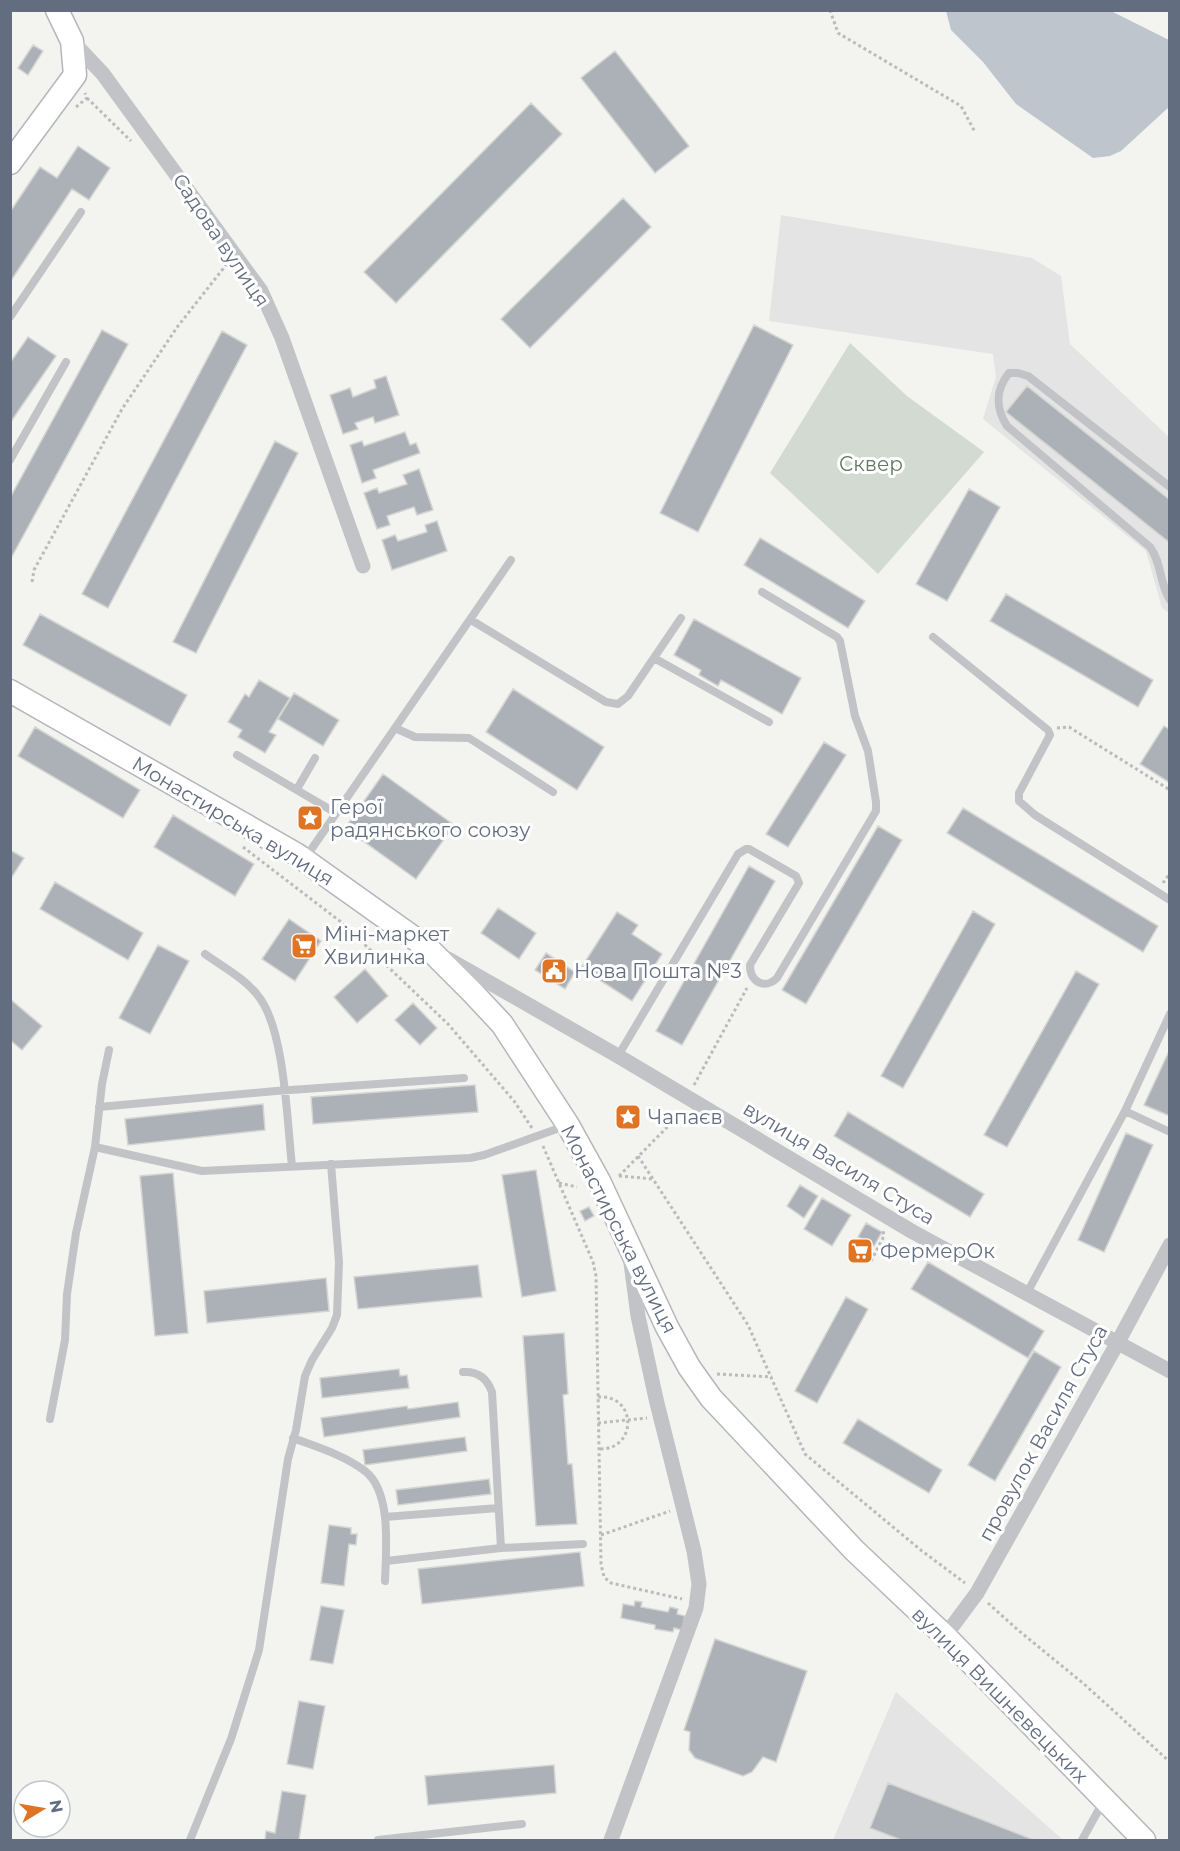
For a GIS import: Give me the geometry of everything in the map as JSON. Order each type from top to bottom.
[{"type":"main road","name":"Садова вулиця","points":[[57,10],[74,50]]},
{"type":"main road","points":[[10,163],[75,75],[74,50]]},
{"type":"main road","name":"Монастирська вулиця","points":[[10,691],[304,860],[428,948],[502,1024],[568,1125],[599,1181],[689,1367],[711,1398],[854,1550]]},
{"type":"main road","name":"вулиця Вишневецьких","points":[[854,1550],[945,1636],[1144,1840]]},
{"type":"street","name":"Садова вулиця","points":[[74,50],[103,74],[261,291],[282,338],[363,566]]},
{"type":"street","name":"вулиця Василя Стуса","points":[[428,948],[618,1056],[913,1232],[1170,1371]]},
{"type":"street","points":[[611,1840],[697,1602],[699,1584],[694,1551],[638,1316],[628,1242]]},
{"type":"street","name":"провулок Василя Стуса","points":[[945,1636],[978,1593],[1170,1245]]},
{"type":"lane","points":[[10,317],[81,212]]},
{"type":"lane","points":[[10,460],[66,362]]},
{"type":"lane","points":[[1170,487],[1028,376],[1009,373],[1004,380],[999,389],[998,402],[1000,415],[1007,426],[1150,547],[1157,556],[1164,592],[1170,600]]},
{"type":"lane","points":[[304,860],[511,560]]},
{"type":"lane","points":[[1162,579],[1170,572]]},
{"type":"lane","points":[[618,1056],[738,854],[749,849],[796,876],[799,883],[752,962],[750,970],[753,978],[759,983],[767,984],[777,978],[876,811],[868,751],[855,716],[840,641],[762,592]]},
{"type":"lane","points":[[471,620],[612,704],[624,701],[681,618]]},
{"type":"lane","points":[[933,637],[1048,730],[1050,735],[1019,793],[1019,801],[1035,815],[1170,900]]},
{"type":"lane","points":[[654,658],[769,723]]},
{"type":"lane","points":[[394,728],[415,737],[469,738],[553,792]]},
{"type":"lane","points":[[237,755],[336,813]]},
{"type":"lane","points":[[297,789],[315,758]]},
{"type":"lane","points":[[205,954],[249,986],[264,1004],[274,1029],[292,1167]]},
{"type":"lane","points":[[1027,1293],[1125,1111],[1170,1014]]},
{"type":"lane","points":[[50,1419],[64,1340],[67,1294],[76,1233],[95,1147],[102,1084],[109,1050]]},
{"type":"lane","points":[[99,1107],[283,1090],[464,1078]]},
{"type":"lane","points":[[1125,1111],[1170,1132]]},
{"type":"lane","points":[[95,1147],[202,1171],[292,1167],[470,1158],[568,1125]]},
{"type":"lane","points":[[190,1840],[231,1739],[259,1650],[288,1459],[305,1376],[332,1328],[336,1315],[339,1262],[331,1164]]},
{"type":"lane","points":[[463,1372],[471,1371],[484,1378],[492,1392],[501,1548]]},
{"type":"lane","points":[[294,1438],[336,1455],[367,1472],[379,1491],[385,1517],[385,1581]]},
{"type":"lane","points":[[385,1517],[498,1508]]},
{"type":"lane","points":[[386,1561],[501,1548],[583,1544]]},
{"type":"lane","points":[[1082,1840],[1104,1801]]},
{"type":"lane","points":[[378,1840],[522,1824]]},
{"type":"path","points":[[830,10],[838,33],[960,106],[975,132]]},
{"type":"path","points":[[87,98],[132,142]]},
{"type":"path","points":[[32,582],[34,570],[122,409],[178,326],[234,254]]},
{"type":"path","points":[[1048,730],[1069,727],[1170,790]]},
{"type":"path","points":[[240,845],[341,922],[448,1024],[514,1101],[537,1136],[593,1262],[596,1276],[601,1564],[604,1577],[611,1583],[697,1602]]},
{"type":"path","points":[[653,1179],[619,1176],[690,1099],[753,978]]},
{"type":"path","points":[[638,1156],[748,1325],[805,1454],[922,1551],[978,1593],[1170,1762]]},
{"type":"path","points":[[559,1183],[577,1187]]},
{"type":"path","points":[[871,1261],[884,1236],[875,1209]]},
{"type":"path","points":[[715,1374],[772,1377]]},
{"type":"path","points":[[598,1397],[618,1401],[628,1420],[626,1434],[619,1443],[608,1449],[599,1449]]},
{"type":"path","points":[[598,1423],[661,1416]]},
{"type":"path","points":[[601,1535],[683,1506]]},
{"type":"shaded area","points":[[946,11],[1111,11],[1169,40],[1169,107],[1121,151],[1110,156],[1093,158],[1016,104],[983,62],[951,30]]},
{"type":"shaded area","points":[[781,215],[1032,258],[1061,276],[1070,344],[1169,437],[1169,613],[1162,608],[1146,551],[983,419],[996,377],[993,354],[769,321]]},
{"type":"shaded area","points":[[896,1692],[1063,1840],[833,1840]]},
{"type":"green space","name":"Сквер","points":[[850,343],[907,396],[984,452],[878,574],[770,473]]},
{"type":"building","points":[[33,45],[43,51],[28,75],[18,68]]},
{"type":"building","points":[[615,51],[689,146],[655,173],[581,78]]},
{"type":"building","points":[[531,103],[562,134],[396,303],[364,272]]},
{"type":"building","points":[[78,146],[110,168],[89,200],[72,189],[10,282],[10,212],[40,167],[57,178]]},
{"type":"building","points":[[623,198],[651,227],[530,348],[501,319]]},
{"type":"building","points":[[754,325],[793,345],[698,532],[660,513]]},
{"type":"building","points":[[102,330],[128,344],[10,560],[10,498]]},
{"type":"building","points":[[222,331],[247,345],[108,608],[82,594]]},
{"type":"building","points":[[28,337],[56,356],[10,423],[10,363]]},
{"type":"building","points":[[386,376],[399,415],[375,423],[373,417],[355,423],[358,429],[343,434],[330,395],[350,388],[353,397],[376,388],[374,380]]},
{"type":"building","points":[[1027,386],[1170,500],[1170,543],[1006,412]]},
{"type":"building","points":[[405,432],[410,445],[416,443],[420,453],[373,470],[376,478],[362,483],[350,445],[362,441],[364,446]]},
{"type":"building","points":[[275,441],[298,453],[196,653],[173,642]]},
{"type":"building","points":[[419,469],[433,510],[417,515],[414,507],[387,516],[390,525],[377,529],[364,493],[377,488],[379,493],[407,484],[403,475]]},
{"type":"building","points":[[969,489],[1000,507],[947,601],[916,584]]},
{"type":"building","points":[[437,521],[447,551],[392,570],[382,540],[395,535],[398,541],[427,532],[425,525]]},
{"type":"building","points":[[760,538],[865,601],[848,628],[744,565]]},
{"type":"building","points":[[1006,594],[1153,680],[1138,707],[990,621]]},
{"type":"building","points":[[40,614],[187,695],[170,726],[23,645]]},
{"type":"building","points":[[694,619],[801,678],[782,714],[721,680],[718,686],[699,675],[701,670],[674,655]]},
{"type":"building","points":[[259,680],[290,698],[269,732],[276,735],[265,753],[238,737],[242,730],[228,722],[245,694],[249,697]]},
{"type":"building","points":[[513,689],[604,747],[577,790],[486,732]]},
{"type":"building","points":[[294,693],[339,720],[323,746],[278,719]]},
{"type":"building","points":[[1164,726],[1170,730],[1170,783],[1140,764]]},
{"type":"building","points":[[35,727],[140,790],[123,818],[18,756]]},
{"type":"building","points":[[824,742],[846,755],[788,847],[766,834]]},
{"type":"building","points":[[383,774],[454,825],[416,879],[345,828]]},
{"type":"building","points":[[963,808],[1158,926],[1143,952],[947,833]]},
{"type":"building","points":[[173,815],[254,864],[235,896],[154,847]]},
{"type":"building","points":[[878,826],[902,840],[806,1004],[782,990]]},
{"type":"building","points":[[10,850],[24,858],[10,880]]},
{"type":"building","points":[[749,866],[775,881],[682,1045],[656,1031]]},
{"type":"building","points":[[55,882],[143,933],[128,960],[40,909]]},
{"type":"building","points":[[498,908],[536,933],[519,959],[481,933]]},
{"type":"building","points":[[973,911],[995,924],[903,1088],[881,1076]]},
{"type":"building","points":[[617,912],[638,925],[632,934],[662,954],[632,1001],[581,968]]},
{"type":"building","points":[[289,919],[321,941],[295,981],[262,959]]},
{"type":"building","points":[[158,945],[189,961],[150,1034],[119,1018]]},
{"type":"building","points":[[546,953],[575,972],[565,989],[535,970]]},
{"type":"building","points":[[365,969],[388,996],[357,1023],[334,997]]},
{"type":"building","points":[[1076,971],[1099,984],[1007,1147],[984,1135]]},
{"type":"building","points":[[10,999],[42,1026],[22,1050],[10,1040]]},
{"type":"building","points":[[413,1003],[437,1028],[420,1045],[395,1020]]},
{"type":"building","points":[[1170,1049],[1170,1116],[1144,1105]]},
{"type":"building","points":[[475,1085],[478,1112],[313,1124],[311,1097]]},
{"type":"building","points":[[263,1104],[265,1130],[128,1145],[125,1119]]},
{"type":"building","points":[[848,1112],[984,1194],[970,1217],[834,1136]]},
{"type":"building","points":[[1126,1133],[1153,1145],[1104,1252],[1078,1240]]},
{"type":"building","points":[[536,1170],[556,1291],[522,1297],[502,1175]]},
{"type":"building","points":[[173,1173],[188,1333],[155,1336],[140,1176]]},
{"type":"building","points":[[800,1185],[818,1196],[804,1218],[787,1206]]},
{"type":"building","points":[[822,1198],[851,1215],[832,1246],[804,1229]]},
{"type":"building","points":[[589,1207],[594,1216],[585,1221],[580,1211]]},
{"type":"building","points":[[866,1223],[882,1232],[874,1246],[858,1237]]},
{"type":"building","points":[[856,1240],[872,1249],[864,1263],[848,1254]]},
{"type":"building","points":[[928,1262],[1044,1331],[1028,1358],[911,1289]]},
{"type":"building","points":[[478,1265],[482,1297],[358,1309],[354,1277]]},
{"type":"building","points":[[326,1278],[329,1311],[207,1323],[204,1291]]},
{"type":"building","points":[[846,1297],[868,1309],[817,1403],[795,1391]]},
{"type":"building","points":[[564,1333],[568,1394],[563,1395],[568,1464],[572,1464],[577,1524],[536,1526],[523,1336]]},
{"type":"building","points":[[1034,1351],[1061,1367],[995,1481],[968,1465]]},
{"type":"building","points":[[399,1369],[400,1376],[407,1375],[409,1388],[322,1398],[320,1378]]},
{"type":"building","points":[[458,1402],[460,1417],[324,1437],[321,1418],[407,1406],[408,1409]]},
{"type":"building","points":[[858,1419],[942,1470],[929,1493],[843,1443]]},
{"type":"building","points":[[465,1437],[467,1451],[365,1465],[363,1450]]},
{"type":"building","points":[[489,1479],[491,1494],[398,1505],[396,1490]]},
{"type":"building","points":[[329,1525],[351,1528],[351,1534],[357,1534],[356,1545],[349,1544],[344,1586],[321,1583]]},
{"type":"building","points":[[580,1552],[584,1586],[422,1604],[418,1569]]},
{"type":"building","points":[[635,1601],[642,1602],[641,1607],[668,1612],[670,1607],[678,1609],[677,1614],[685,1616],[682,1630],[674,1628],[673,1632],[655,1629],[655,1625],[621,1618],[623,1604],[634,1606]]},
{"type":"building","points":[[321,1606],[344,1610],[333,1664],[310,1660]]},
{"type":"building","points":[[715,1639],[807,1671],[776,1762],[763,1757],[752,1772],[743,1776],[695,1758],[689,1750],[690,1732],[684,1730]]},
{"type":"building","points":[[299,1701],[325,1706],[313,1769],[287,1764]]},
{"type":"building","points":[[554,1765],[556,1793],[428,1805],[425,1776]]},
{"type":"building","points":[[888,1783],[1034,1840],[901,1840],[870,1828]]},
{"type":"building","points":[[282,1791],[306,1795],[299,1840],[265,1840],[266,1831],[275,1833]]},
{"type":"place","name":"Герої радянського союзу","points":[[310,818]]},
{"type":"place","name":"Міні-маркет Хвилинка","points":[[304,946]]},
{"type":"place","name":"Нова Пошта №3","points":[[554,971]]},
{"type":"place","name":"Чапаєв","points":[[628,1117]]},
{"type":"place","name":"ФермерОк","points":[[860,1251]]}]
